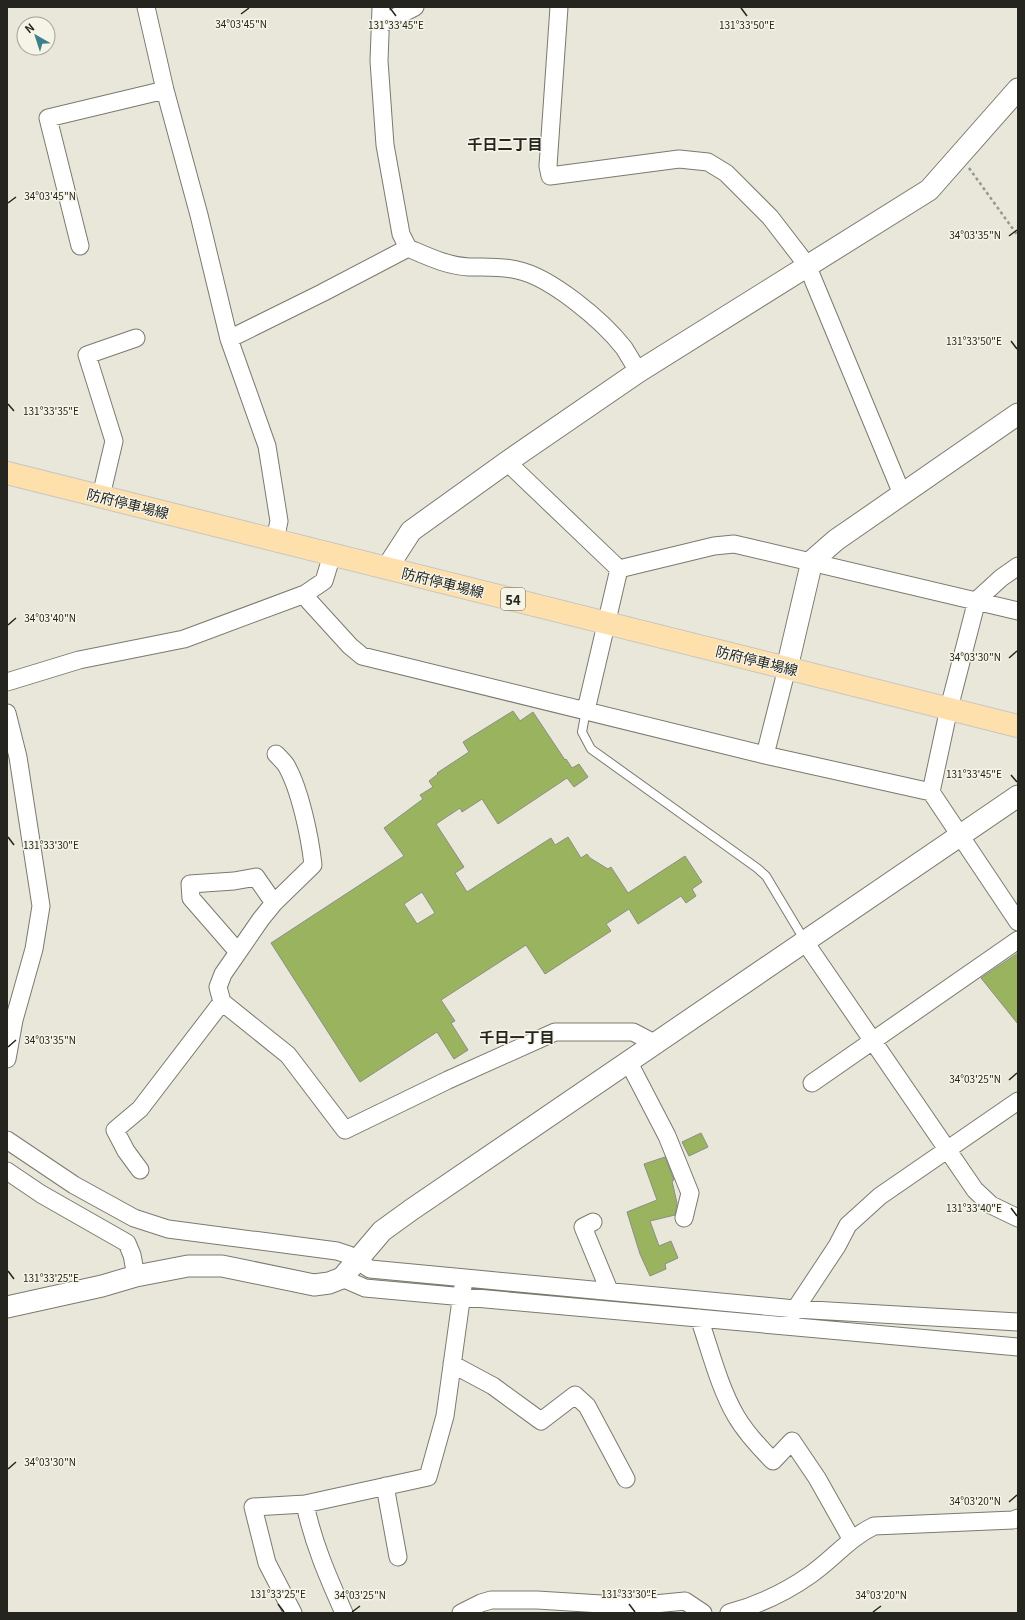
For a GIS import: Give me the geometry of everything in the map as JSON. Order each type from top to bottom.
[{"type":"main road","name":"防府停車場線","points":[[7,473],[1018,726]]},
{"type":"street","points":[[146,7],[165,90],[199,215],[229,339],[268,446],[279,521],[275,540]]},
{"type":"street","points":[[381,7],[379,61],[385,145],[401,234],[408,248],[440,261],[468,267],[497,266],[536,275],[582,307],[604,326],[624,348],[638,372]]},
{"type":"street","points":[[380,25],[415,7]]},
{"type":"street","points":[[559,7],[548,166],[550,176],[679,159],[708,162],[726,173],[770,217],[807,264],[902,494]]},
{"type":"street","points":[[387,568],[411,531],[507,462],[638,372],[807,264],[929,190],[961,156],[1018,89]]},
{"type":"street","points":[[80,246],[48,118],[165,90]]},
{"type":"street","points":[[229,339],[322,294],[408,248]]},
{"type":"street","points":[[101,496],[114,441],[87,355],[136,338]]},
{"type":"street","points":[[765,755],[812,561],[836,540],[1018,414]]},
{"type":"street","points":[[507,462],[619,569]]},
{"type":"street","points":[[619,569],[714,546],[734,544],[1018,610]]},
{"type":"street","points":[[7,682],[79,660],[184,639],[305,594],[324,581],[332,554]]},
{"type":"street","points":[[931,792],[977,600],[1001,578],[1018,566]]},
{"type":"street","points":[[586,710],[619,569]]},
{"type":"street","points":[[305,594],[309,601],[350,646],[362,656],[765,755],[931,792],[1018,922]]},
{"type":"street","points":[[7,713],[18,757],[41,906],[34,949],[14,1020],[7,1058]]},
{"type":"street","points":[[276,754],[286,765],[297,794],[310,839],[313,865],[274,903],[223,974],[218,987],[222,1002],[288,1055],[344,1130],[400,1102],[555,1032],[633,1032],[654,1043]]},
{"type":"street","points":[[7,1307],[102,1286],[136,1276],[188,1266],[222,1266],[314,1285],[330,1283],[342,1278],[382,1231],[654,1043],[805,942],[960,834],[1018,796]]},
{"type":"street","points":[[238,952],[191,898],[190,884],[234,881],[256,877],[274,903]]},
{"type":"street","points":[[812,1083],[1018,940]]},
{"type":"street","points":[[805,942],[946,1150],[975,1190],[991,1205],[1018,1218]]},
{"type":"street","points":[[140,1170],[126,1150],[115,1130],[140,1109],[222,1002]]},
{"type":"street","points":[[628,1061],[667,1136],[690,1193],[684,1218]]},
{"type":"street","points":[[786,1326],[795,1309],[829,1259],[848,1225],[880,1196],[1018,1101]]},
{"type":"street","points":[[7,1140],[74,1185],[134,1218],[168,1229],[336,1251],[349,1255],[370,1269],[609,1290],[795,1309],[1018,1322]]},
{"type":"street","points":[[7,1172],[41,1194],[127,1243],[132,1255],[136,1276]]},
{"type":"street","points":[[593,1222],[583,1227],[609,1290]]},
{"type":"street","points":[[342,1278],[366,1288],[1018,1347]]},
{"type":"street","points":[[293,1613],[267,1562],[253,1507],[305,1504],[428,1477],[445,1416],[462,1297],[463,1278]]},
{"type":"street","points":[[699,1318],[720,1378],[736,1415],[755,1443],[773,1461],[792,1441],[817,1478],[852,1540]]},
{"type":"street","points":[[452,1364],[493,1386],[541,1421],[575,1395],[587,1406],[626,1479]]},
{"type":"street","points":[[385,1486],[398,1557]]},
{"type":"street","points":[[305,1504],[312,1535],[326,1574],[344,1613]]},
{"type":"street","points":[[729,1613],[778,1594],[811,1575],[860,1533],[874,1526],[1013,1520],[1018,1518]]},
{"type":"street","points":[[461,1613],[483,1608],[491,1600],[537,1600],[634,1606],[685,1601],[704,1613]]},
{"type":"lane","points":[[586,710],[582,732],[591,749],[766,876],[805,942]]},
{"type":"path","points":[[961,156],[1018,236]]},
{"type":"building","points":[[513,711],[520,721],[533,712],[565,760],[566,759],[572,768],[579,764],[588,777],[574,787],[567,778],[498,824],[482,799],[462,812],[460,808],[436,824],[464,867],[455,873],[467,892],[551,838],[555,845],[568,837],[581,858],[587,854],[590,858],[608,869],[611,867],[628,893],[685,856],[702,882],[692,889],[696,896],[686,903],[681,896],[638,924],[629,909],[606,924],[611,931],[545,974],[526,945],[441,1000],[455,1021],[451,1023],[468,1050],[454,1059],[437,1032],[360,1082],[271,943],[404,856],[384,828],[423,799],[420,795],[433,787],[429,781],[438,774],[437,773],[469,752],[463,742]],"holes":[[[422,892],[435,913],[417,924],[404,904]]]},
{"type":"building","points":[[1018,953],[1018,1024],[981,978]]},
{"type":"building","points":[[701,1133],[708,1147],[689,1156],[682,1142]]},
{"type":"building","points":[[665,1157],[674,1180],[672,1181],[677,1203],[675,1215],[650,1221],[659,1246],[671,1241],[678,1258],[665,1264],[666,1269],[650,1276],[640,1254],[627,1212],[657,1200],[644,1164]]},
{"type":"district","name":"千日二丁目","points":[[505,143]]},
{"type":"district","name":"千日一丁目","points":[[517,1036]]}]
